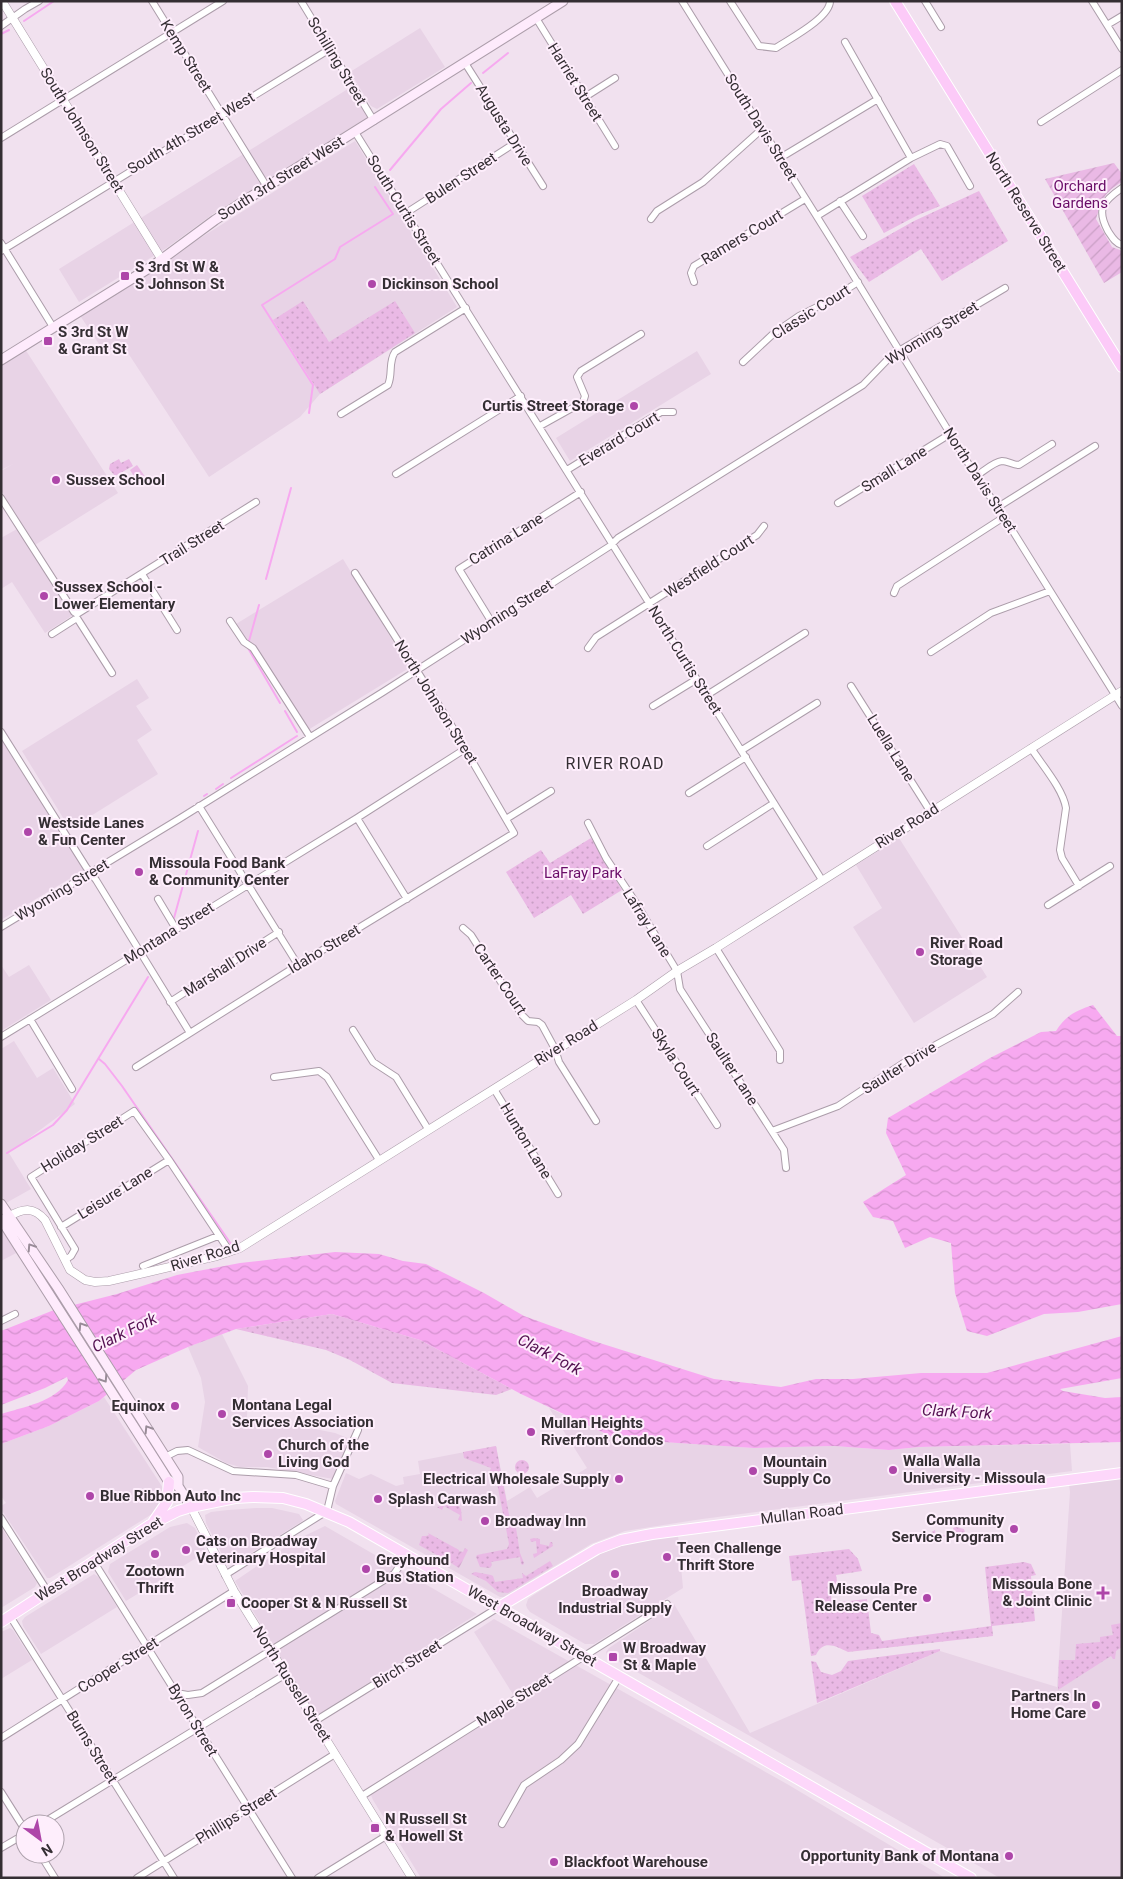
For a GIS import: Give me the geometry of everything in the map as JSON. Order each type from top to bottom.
[{"type":"highway","name":"North Reserve Street","points":[[895,1],[1122,368]]},
{"type":"main road","name":"South 3rd Street West","points":[[1,360],[162,260],[215,220],[564,1]]},
{"type":"main road","name":"North Russell Street","points":[[1,1204],[6,1218],[48,1293],[118,1401],[191,1507]]},
{"type":"main road","name":"North Russell Street","points":[[6,1218],[58,1288],[166,1457],[178,1476],[174,1484]]},
{"type":"main road","name":"Mullan Road","points":[[499,1607],[597,1549],[621,1540],[652,1534],[1122,1473]]},
{"type":"main road","points":[[150,1525],[160,1515],[174,1484]]},
{"type":"main road","name":"West Broadway Street","points":[[6,1619],[150,1525],[191,1507],[223,1500],[268,1497],[283,1498],[306,1504],[327,1511],[349,1522],[971,1878]]},
{"type":"street","name":"South Johnson Street","points":[[2,1],[162,260]]},
{"type":"street","points":[[1,26],[39,1]]},
{"type":"street","name":"Kemp Street","points":[[152,1],[267,187]]},
{"type":"street","points":[[1,138],[223,1]]},
{"type":"street","name":"Schilling Street","points":[[301,1],[374,121]]},
{"type":"street","name":"South Davis Street","points":[[682,1],[840,252]]},
{"type":"street","points":[[730,1],[759,46],[776,48],[824,16],[830,6],[830,1]]},
{"type":"street","points":[[925,1],[941,27]]},
{"type":"street","points":[[1092,1],[1122,49]]},
{"type":"street","points":[[1107,25],[1122,16]]},
{"type":"street","name":"Harriet Street","points":[[536,18],[615,146]]},
{"type":"street","points":[[844,42],[910,158]]},
{"type":"street","name":"South 4th Street West","points":[[2,248],[330,49]]},
{"type":"street","name":"Augusta Drive","points":[[466,63],[543,186]]},
{"type":"street","points":[[1041,122],[1122,70]]},
{"type":"street","points":[[585,97],[615,78]]},
{"type":"street","points":[[780,158],[878,99]]},
{"type":"street","points":[[651,219],[658,211],[704,182],[762,129]]},
{"type":"street","name":"South Curtis Street","points":[[355,132],[549,440]]},
{"type":"street","name":"Bulen Street","points":[[406,213],[515,143]]},
{"type":"street","points":[[817,216],[910,158],[940,144],[947,146],[970,186]]},
{"type":"street","points":[[1122,188],[1104,202],[1102,216],[1115,241],[1122,245]]},
{"type":"street","name":"Ramers Court","points":[[694,282],[691,273],[694,266],[806,198]]},
{"type":"street","points":[[840,201],[863,236]]},
{"type":"street","points":[[2,248],[53,328]]},
{"type":"street","name":"North Davis Street","points":[[840,252],[976,476],[1118,693],[1122,706]]},
{"type":"street","name":"Classic Court","points":[[744,362],[773,334],[799,316],[827,302],[858,282]]},
{"type":"street","name":"Wyoming Street","points":[[1,927],[417,670],[610,546],[612,542],[862,385],[899,350],[1005,288]]},
{"type":"street","points":[[342,414],[388,385],[391,379],[391,358],[395,352],[466,308]]},
{"type":"street","points":[[540,426],[583,402],[585,396],[578,377],[582,371],[641,334]]},
{"type":"street","points":[[396,474],[521,396]]},
{"type":"street","name":"Everard Court","points":[[567,470],[661,412],[673,412]]},
{"type":"street","name":"Small Lane","points":[[838,503],[950,434]]},
{"type":"street","name":"North Curtis Street","points":[[549,440],[822,880]]},
{"type":"street","points":[[976,476],[1002,461],[1019,465],[1052,444]]},
{"type":"street","points":[[998,507],[1095,446]]},
{"type":"street","name":"Catrina Lane","points":[[491,622],[459,569],[581,492]]},
{"type":"street","points":[[1,498],[112,674]]},
{"type":"street","name":"Trail Street","points":[[52,634],[77,616],[256,502]]},
{"type":"street","points":[[894,593],[897,586],[1004,517]]},
{"type":"street","name":"Westfield Court","points":[[588,648],[594,638],[757,535],[764,526]]},
{"type":"street","name":"North Johnson Street","points":[[354,573],[417,670],[514,833]]},
{"type":"street","points":[[142,574],[176,630]]},
{"type":"street","points":[[931,652],[991,613],[1050,591]]},
{"type":"street","points":[[230,621],[243,642],[254,648],[310,737]]},
{"type":"street","points":[[707,695],[805,633]]},
{"type":"street","points":[[653,706],[698,679]]},
{"type":"street","name":"Luella Lane","points":[[852,686],[930,811]]},
{"type":"street","name":"River Road","points":[[6,1218],[22,1210],[31,1210],[39,1213],[65,1260],[77,1276],[85,1280],[102,1282],[240,1248],[636,1000],[677,971],[1118,693]]},
{"type":"street","points":[[742,750],[817,703]]},
{"type":"street","points":[[1,732],[190,1033]]},
{"type":"street","points":[[1031,748],[1065,804],[1060,850],[1062,858],[1079,886]]},
{"type":"street","name":"Montana Street","points":[[1,1037],[357,818],[465,749]]},
{"type":"street","points":[[689,793],[746,757]]},
{"type":"street","points":[[506,819],[551,791]]},
{"type":"street","points":[[707,846],[774,803]]},
{"type":"street","points":[[199,806],[298,965]]},
{"type":"street","points":[[357,818],[407,899]]},
{"type":"street","name":"Lafray Lane","points":[[588,823],[606,858],[677,971]]},
{"type":"street","name":"Idaho Street","points":[[136,1067],[514,833]]},
{"type":"street","points":[[1048,905],[1110,866]]},
{"type":"street","points":[[158,899],[176,928]]},
{"type":"street","name":"Carter Court","points":[[463,928],[471,935],[522,1014],[528,1021],[538,1022],[542,1025],[559,1062],[596,1121]]},
{"type":"street","name":"Marshall Drive","points":[[170,1002],[279,932]]},
{"type":"street","points":[[716,948],[780,1051],[780,1060]]},
{"type":"street","name":"Saulter Lane","points":[[677,971],[680,989],[784,1150],[786,1168]]},
{"type":"street","name":"Saulter Drive","points":[[772,1131],[838,1106],[908,1060],[993,1014],[1018,992]]},
{"type":"street","name":"Skyla Court","points":[[636,1000],[717,1125]]},
{"type":"street","points":[[30,1019],[72,1089]]},
{"type":"street","points":[[353,1030],[373,1062],[396,1077],[428,1129]]},
{"type":"street","points":[[274,1078],[319,1071],[327,1077],[379,1160]]},
{"type":"street","name":"Hunton Lane","points":[[494,1089],[558,1194]]},
{"type":"street","name":"Holiday Street","points":[[61,1227],[31,1176],[134,1112],[169,1160]]},
{"type":"street","points":[[169,1160],[230,1252]]},
{"type":"street","name":"Leisure Lane","points":[[61,1227],[169,1160]]},
{"type":"street","points":[[61,1227],[75,1249],[71,1256],[65,1260]]},
{"type":"street","points":[[143,1266],[218,1236]]},
{"type":"street","points":[[1,1321],[15,1314]]},
{"type":"street","points":[[225,1575],[327,1511],[334,1486],[358,1430]]},
{"type":"street","points":[[166,1457],[176,1450],[188,1450],[233,1471],[296,1475],[334,1486]]},
{"type":"street","name":"North Russell Street","points":[[191,1507],[234,1591],[412,1878]]},
{"type":"street","points":[[1,1518],[48,1592]]},
{"type":"street","points":[[176,1693],[188,1695],[202,1693],[270,1649],[394,1574],[407,1556]]},
{"type":"street","name":"Byron Street","points":[[94,1562],[292,1878]]},
{"type":"street","name":"Cooper Street","points":[[1,1738],[234,1591]]},
{"type":"street","name":"Maple Street","points":[[362,1796],[666,1604]]},
{"type":"street","name":"Birch Street","points":[[315,1721],[499,1607]]},
{"type":"street","name":"Burns Street","points":[[6,1619],[62,1699],[174,1878]]},
{"type":"street","points":[[57,1814],[286,1674]]},
{"type":"street","points":[[502,1824],[524,1785],[574,1749],[584,1736],[618,1676]]},
{"type":"street","name":"Phillips Street","points":[[137,1878],[336,1754]]},
{"type":"street","points":[[1,1792],[15,1815]]},
{"type":"street","points":[[318,1878],[386,1836]]},
{"type":"street","points":[[1,1848],[15,1839]]},
{"type":"street","points":[[46,1864],[55,1878]]},
{"type":"shaded area","points":[[420,28],[445,67],[377,109],[371,106],[350,72]]},
{"type":"shaded area","points":[[351,87],[368,117],[213,214],[168,247],[79,302],[59,269]]},
{"type":"shaded area","points":[[355,141],[457,307],[320,394],[300,417],[209,477],[128,353],[101,347],[79,314]]},
{"type":"shaded area","points":[[25,349],[118,493],[35,545],[1,490],[1,471],[13,464],[1,470],[1,365]]},
{"type":"shaded area","name":"Curtis Street Storage","points":[[697,351],[711,374],[570,461],[556,438]]},
{"type":"shaded area","points":[[17,529],[73,615],[45,633],[12,582],[1,589],[1,538]]},
{"type":"shaded area","points":[[343,559],[409,668],[303,733],[236,624]]},
{"type":"shaded area","points":[[137,679],[149,698],[136,706],[152,730],[137,740],[158,774],[70,829],[22,751]]},
{"type":"shaded area","points":[[1,739],[84,870],[1,920]]},
{"type":"shaded area","name":"River Road Storage","points":[[899,838],[987,977],[914,1023],[853,927],[882,908],[856,865]]},
{"type":"shaded area","points":[[1,965],[9,977],[29,965],[51,1000],[1,1031]]},
{"type":"shaded area","points":[[14,1041],[37,1078],[53,1068],[75,1104],[9,1153],[31,1189],[6,1203],[1,1195],[1,1049]]},
{"type":"shaded area","points":[[1,1226],[18,1252],[1,1261]]},
{"type":"shaded area","points":[[222,1334],[248,1386],[247,1419],[290,1424],[335,1433],[350,1439],[333,1479],[267,1467],[240,1467],[226,1463],[198,1447],[205,1402],[201,1378],[188,1347]]},
{"type":"shaded area","points":[[104,1397],[163,1488],[162,1504],[152,1514],[50,1578],[47,1578],[1,1509],[1,1506],[6,1503],[1,1496],[1,1444],[49,1426]]},
{"type":"shaded area","points":[[549,1408],[617,1439],[754,1448],[834,1446],[889,1450],[919,1447],[1070,1444],[1072,1471],[702,1519],[625,1531],[591,1544],[504,1597],[500,1597],[336,1504],[335,1501],[346,1473],[359,1479],[371,1474],[396,1486],[404,1484],[403,1477],[420,1474],[418,1461],[496,1446],[507,1501],[530,1487],[537,1498],[587,1468]]},
{"type":"shaded area","points":[[1122,1477],[1122,1878],[1000,1878],[607,1655],[606,1652],[609,1648],[674,1604],[750,1733],[940,1651],[1057,1687],[1069,1484]]},
{"type":"shaded area","points":[[272,1508],[299,1514],[303,1520],[233,1564],[227,1564],[206,1523],[205,1515],[211,1512]]},
{"type":"shaded area","points":[[187,1523],[195,1528],[206,1552],[126,1601],[108,1572],[110,1564],[170,1527]]},
{"type":"shaded area","points":[[325,1526],[477,1614],[316,1716],[235,1581],[294,1541]]},
{"type":"shaded area","points":[[1,1527],[37,1583],[35,1587],[1,1608]]},
{"type":"shaded area","points":[[678,1535],[683,1588],[594,1644],[585,1644],[530,1612],[527,1608],[528,1599],[598,1554],[630,1543]]},
{"type":"shaded area","points":[[94,1574],[100,1578],[117,1607],[41,1654],[23,1626],[22,1621],[25,1617]]},
{"type":"shaded area","points":[[494,1619],[787,1784],[945,1878],[421,1878],[373,1800],[368,1788],[514,1696],[474,1632]]},
{"type":"shaded area","points":[[10,1628],[32,1660],[1,1679],[1,1632]]},
{"type":"green space","name":"Orchard Gardens","points":[[1114,163],[1122,174],[1122,182],[1111,189],[1104,197],[1096,219],[1112,247],[1122,252],[1122,272],[1104,283],[1045,179]]},
{"type":"green space","points":[[914,164],[940,206],[884,233],[862,196]]},
{"type":"green space","points":[[979,191],[1008,241],[942,281],[921,249],[869,282],[850,257],[914,221]]},
{"type":"green space","points":[[303,301],[329,342],[395,301],[415,333],[320,394],[273,320]]},
{"type":"green space","points":[[119,459],[121,463],[129,459],[133,466],[115,476],[109,469],[110,464]]},
{"type":"green space","points":[[137,465],[146,478],[138,483],[130,470]]},
{"type":"green space","name":"LaFray Park","points":[[591,838],[622,890],[583,914],[571,895],[534,918],[506,872],[541,850],[550,863]]},
{"type":"green space","points":[[332,1314],[420,1340],[512,1389],[496,1395],[392,1383],[350,1360],[326,1350],[236,1329]]},
{"type":"green space","points":[[496,1446],[511,1525],[516,1528],[520,1553],[524,1563],[523,1565],[521,1564],[520,1557],[491,1562],[490,1568],[480,1567],[477,1555],[507,1549],[509,1544],[496,1478],[489,1473],[491,1468],[464,1458],[463,1452]]},
{"type":"green space","points":[[519,1460],[525,1460],[529,1467],[525,1474],[519,1474],[515,1470],[515,1464]]},
{"type":"green space","points":[[456,1503],[461,1509],[462,1521],[458,1520],[460,1515],[444,1506],[442,1510],[437,1507]]},
{"type":"green space","points":[[953,1528],[964,1529],[966,1536],[963,1539],[956,1540],[955,1535],[936,1538],[936,1543],[931,1541],[930,1533],[935,1530],[936,1536],[954,1534]]},
{"type":"green space","points":[[428,1533],[459,1550],[459,1561],[451,1563],[419,1545],[422,1536],[429,1535]]},
{"type":"green space","points":[[530,1539],[540,1539],[540,1544],[549,1546],[550,1542],[552,1542],[553,1546],[534,1558],[533,1554],[537,1553],[536,1541],[531,1542]]},
{"type":"green space","points":[[465,1548],[468,1550],[459,1568],[451,1563],[459,1561],[458,1551],[463,1552]]},
{"type":"green space","points":[[849,1549],[858,1559],[862,1571],[836,1575],[838,1588],[830,1589],[832,1603],[867,1599],[871,1633],[879,1635],[882,1641],[991,1626],[985,1567],[1024,1562],[1031,1564],[1036,1575],[1031,1576],[1035,1621],[992,1626],[993,1636],[848,1652],[826,1645],[816,1655],[811,1656],[801,1580],[792,1581],[789,1556]]},
{"type":"green space","points":[[550,1561],[553,1566],[508,1593],[498,1592],[486,1581],[471,1574],[475,1572],[491,1575],[495,1582],[523,1578],[522,1573],[526,1576]]},
{"type":"green space","points":[[1122,1623],[1122,1647],[1116,1651],[1115,1659],[1111,1656],[1058,1690],[1059,1660],[1075,1660],[1076,1644],[1100,1642],[1100,1637],[1113,1635],[1111,1625]]},
{"type":"green space","points":[[940,1649],[940,1651],[817,1703],[811,1661],[816,1662],[821,1672],[832,1675],[841,1671],[848,1661]]},
{"type":"water","points":[[1093,1005],[1117,1036],[1122,1036],[1122,1304],[1078,1312],[1044,1314],[987,1336],[967,1331],[955,1293],[951,1243],[930,1237],[905,1248],[893,1221],[873,1217],[863,1202],[906,1175],[886,1133],[888,1118],[990,1058],[1041,1032],[1056,1031],[1063,1021],[1072,1014]]},
{"type":"water","name":"Clark Fork","points":[[335,1252],[379,1254],[403,1261],[426,1264],[484,1293],[524,1316],[587,1339],[714,1379],[781,1387],[816,1379],[853,1379],[921,1373],[987,1373],[1122,1336],[1122,1378],[1060,1389],[1105,1398],[1122,1397],[1122,1442],[919,1447],[889,1450],[834,1446],[754,1448],[617,1439],[521,1394],[420,1340],[332,1314],[236,1329],[188,1347],[136,1370],[99,1401],[49,1426],[1,1444],[1,1414],[47,1399],[56,1394],[68,1380],[67,1377],[45,1388],[1,1405],[1,1331],[54,1310],[117,1294],[177,1275],[240,1263]]},
{"type":"waterway","points":[[24,21],[54,1]]},
{"type":"waterway","points":[[1,34],[9,30]]},
{"type":"waterway","points":[[483,73],[508,53]]},
{"type":"waterway","points":[[390,170],[441,109],[471,83]]},
{"type":"waterway","points":[[309,413],[313,385],[262,305],[335,259],[340,247],[393,214],[375,187]]},
{"type":"waterway","points":[[266,579],[291,488]]},
{"type":"waterway","points":[[249,641],[259,605]]},
{"type":"waterway","points":[[248,648],[280,703]]},
{"type":"waterway","points":[[285,711],[297,732]]},
{"type":"waterway","points":[[231,778],[297,736]]},
{"type":"waterway","points":[[216,789],[223,784]]},
{"type":"waterway","points":[[174,918],[198,831]]},
{"type":"waterway","points":[[7,1153],[53,1125],[67,1110],[148,977]]},
{"type":"waterway","points":[[99,1059],[122,1086],[231,1244]]},
{"type":"place","name":"S 3rd St W & S Johnson St","points":[[125,276]]},
{"type":"place","name":"Dickinson School","points":[[372,284]]},
{"type":"place","name":"S 3rd St W & Grant St","points":[[48,341]]},
{"type":"place","name":"Curtis Street Storage","points":[[634,406]]},
{"type":"place","name":"Sussex School","points":[[56,480]]},
{"type":"place","name":"Sussex School - Lower Elementary","points":[[44,596]]},
{"type":"place","name":"Westside Lanes & Fun Center","points":[[28,832]]},
{"type":"place","name":"Missoula Food Bank & Community Center","points":[[139,872]]},
{"type":"place","name":"River Road Storage","points":[[920,952]]},
{"type":"place","name":"Equinox","points":[[175,1406]]},
{"type":"place","name":"Montana Legal Services Association","points":[[222,1414]]},
{"type":"place","name":"Mullan Heights Riverfront Condos","points":[[531,1432]]},
{"type":"place","name":"Church of the Living God","points":[[268,1454]]},
{"type":"place","name":"Walla Walla University - Missoula","points":[[893,1470]]},
{"type":"place","name":"Mountain Supply Co","points":[[753,1471]]},
{"type":"place","name":"Electrical Wholesale Supply","points":[[619,1479]]},
{"type":"place","name":"Blue Ribbon Auto Inc","points":[[90,1496]]},
{"type":"place","name":"Splash Carwash","points":[[378,1499]]},
{"type":"place","name":"Broadway Inn","points":[[485,1521]]},
{"type":"place","name":"Community Service Program","points":[[1014,1529]]},
{"type":"place","name":"Cats on Broadway Veterinary Hospital","points":[[186,1550]]},
{"type":"place","name":"Zootown Thrift","points":[[155,1554]]},
{"type":"place","name":"Teen Challenge Thrift Store","points":[[667,1557]]},
{"type":"place","name":"Greyhound Bus Station","points":[[366,1569]]},
{"type":"place","name":"Broadway Industrial Supply","points":[[615,1574]]},
{"type":"place","name":"Missoula Bone & Joint Clinic","points":[[1103,1593]]},
{"type":"place","name":"Missoula Pre Release Center","points":[[927,1598]]},
{"type":"place","name":"Cooper St & N Russell St","points":[[231,1603]]},
{"type":"place","name":"W Broadway St & Maple","points":[[613,1657]]},
{"type":"place","name":"Partners In Home Care","points":[[1096,1705]]},
{"type":"place","name":"N Russell St & Howell St","points":[[375,1828]]},
{"type":"place","name":"Opportunity Bank of Montana","points":[[1009,1856]]},
{"type":"place","name":"Blackfoot Warehouse","points":[[554,1862]]},
{"type":"district","name":"RIVER ROAD","points":[[615,763]]}]
